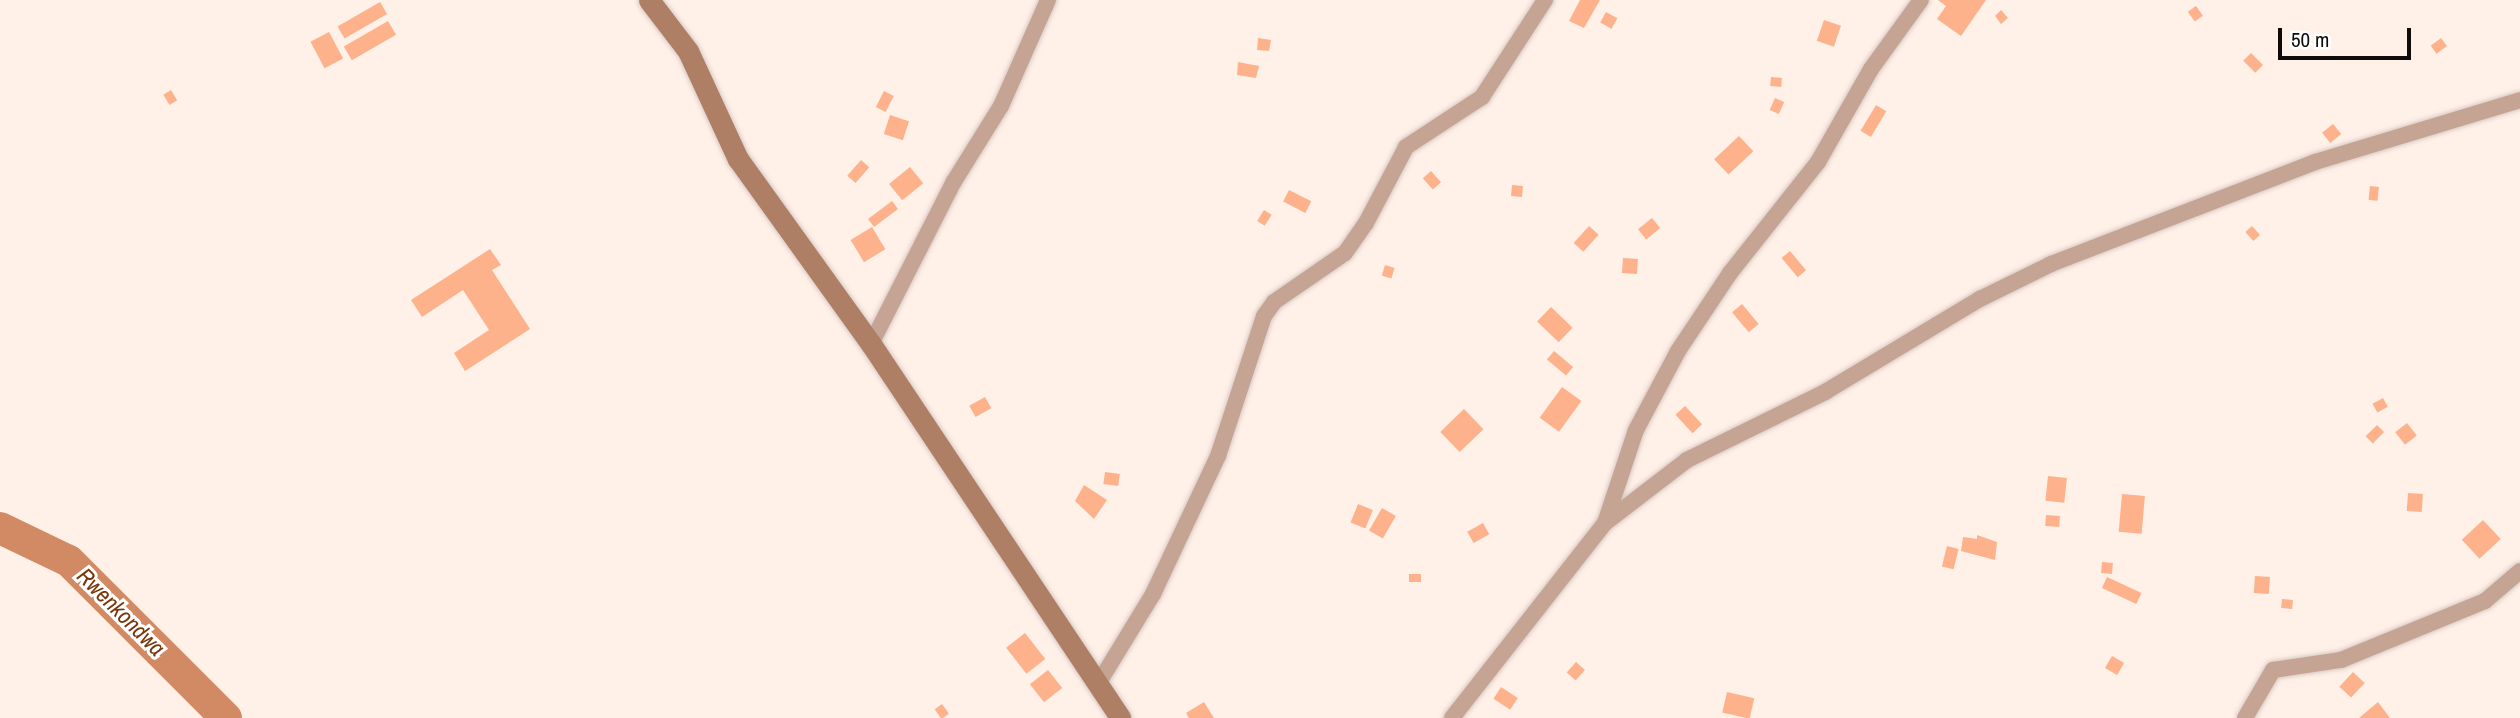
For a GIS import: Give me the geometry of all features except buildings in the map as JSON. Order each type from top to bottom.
[{"type":"main road","points":[[649,0],[688,51],[738,159],[871,344],[1120,718]]},
{"type":"street","points":[[871,344],[953,183],[1001,106],[1048,0]]},
{"type":"street","points":[[1098,684],[1153,594],[1218,456],[1264,316],[1274,302],[1345,253],[1366,223],[1406,147],[1482,97],[1545,0]]},
{"type":"street","points":[[1605,523],[1636,430],[1678,351],[1730,273],[1818,162],[1871,69],[1921,0]]},
{"type":"street","points":[[1452,718],[1605,523],[1687,460],[1825,391],[1980,299],[2051,264],[2315,162],[2520,100]]},
{"type":"street","points":[[2245,718],[2273,670],[2306,668],[2341,660],[2486,601],[2520,571]]},
{"type":"waterway","name":"Rwenkondwa","points":[[0,528],[69,561],[226,718]]}]
